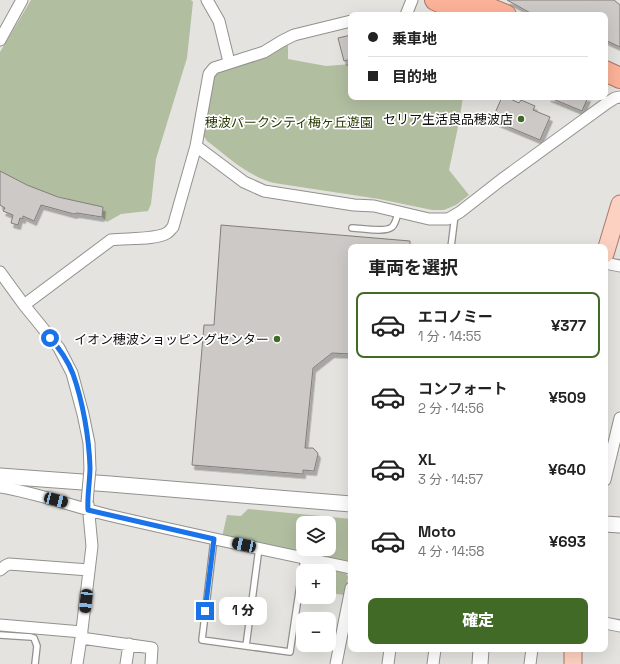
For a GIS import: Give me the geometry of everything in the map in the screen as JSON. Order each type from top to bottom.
[{"type":"highway","points":[[435,0],[463,12]]},
{"type":"highway","points":[[469,0],[499,12]]},
{"type":"highway","points":[[608,58],[620,63]]},
{"type":"highway","points":[[608,73],[620,78]]},
{"type":"main road","points":[[608,244],[620,204]]},
{"type":"main road","points":[[573,664],[574,652]]},
{"type":"street","points":[[0,40],[22,0]]},
{"type":"street","points":[[207,0],[219,21],[229,62]]},
{"type":"street","points":[[407,12],[412,0]]},
{"type":"street","points":[[24,305],[111,240],[160,236],[168,233],[173,227],[196,146],[209,74],[214,68],[264,52],[294,35],[348,22]]},
{"type":"street","points":[[196,146],[244,182],[264,191],[354,205],[374,206],[429,219],[448,219],[607,103],[620,97]]},
{"type":"street","points":[[608,264],[620,266]]},
{"type":"street","points":[[0,272],[24,305],[59,348],[72,373],[89,443],[90,469],[88,506],[92,546],[82,635],[77,664]]},
{"type":"street","points":[[608,468],[620,418]]},
{"type":"street","points":[[0,476],[348,504]]},
{"type":"street","points":[[0,487],[88,506],[214,539],[348,567]]},
{"type":"street","points":[[608,524],[620,525]]},
{"type":"street","points":[[0,570],[9,564],[89,570]]},
{"type":"street","points":[[336,664],[348,603]]},
{"type":"street","points":[[608,624],[620,626]]},
{"type":"street","points":[[0,625],[82,635],[152,648],[151,664]]},
{"type":"street","points":[[126,664],[129,644]]},
{"type":"street","points":[[388,664],[390,652]]},
{"type":"street","points":[[434,664],[435,652]]},
{"type":"street","points":[[480,664],[481,652]]},
{"type":"street","points":[[530,664],[532,652]]},
{"type":"lane","points":[[352,228],[386,229],[392,227],[398,212]]},
{"type":"lane","points":[[451,244],[455,215]]},
{"type":"lane","points":[[214,539],[202,640],[290,652],[304,558]]},
{"type":"lane","points":[[246,646],[259,548]]},
{"type":"lane","points":[[0,635],[34,638],[37,646],[35,664]]},
{"type":"green space","points":[[31,0],[191,0],[193,2],[187,58],[156,159],[151,204],[148,211],[121,214],[107,222],[102,217],[103,207],[50,194],[24,184],[0,171],[0,52]]},
{"type":"green space","name":"穂波パークシティ梅ヶ丘遊園","points":[[288,44],[288,59],[326,66],[348,64],[348,100],[463,100],[449,170],[469,195],[456,205],[444,210],[432,210],[379,199],[274,183],[247,171],[207,141],[203,135],[213,77],[216,73],[265,56]]},
{"type":"green space","points":[[248,509],[320,516],[296,516],[296,552],[222,537],[227,515],[241,516]]},
{"type":"green space","points":[[336,518],[348,519],[348,563],[313,556],[336,556]]},
{"type":"green space","points":[[336,570],[346,573],[348,577],[345,595],[336,594]]},
{"type":"building","points":[[507,0],[614,0],[620,5],[620,47],[608,41],[608,12],[529,12]]},
{"type":"building","points":[[348,36],[348,60],[344,61],[338,38]]},
{"type":"building","name":"セリア生活良品穂波店","points":[[501,100],[512,100],[519,103],[521,100],[535,106],[533,110],[550,117],[540,140],[492,120]]},
{"type":"building","points":[[555,100],[587,100],[582,111]]},
{"type":"building","points":[[0,171],[27,185],[58,197],[103,207],[102,217],[77,213],[74,214],[41,205],[34,221],[23,216],[23,219],[20,218],[18,225],[11,223],[13,215],[3,211],[5,208],[0,205]]},
{"type":"building","name":"イオン穂波ショッピングセンター","points":[[221,225],[410,241],[410,244],[348,244],[348,354],[332,353],[313,368],[305,448],[313,448],[318,454],[314,471],[303,470],[303,474],[192,465],[204,325],[214,325]]},
{"type":"place","name":"セリア生活良品穂波店","points":[[521,119]]},
{"type":"place","name":"イオン穂波ショッピングセンター","points":[[277,339]]},
{"type":"route","points":[[50,338],[59,348],[72,373],[83,414],[89,443],[90,469],[88,510],[214,539],[205,611]]}]
